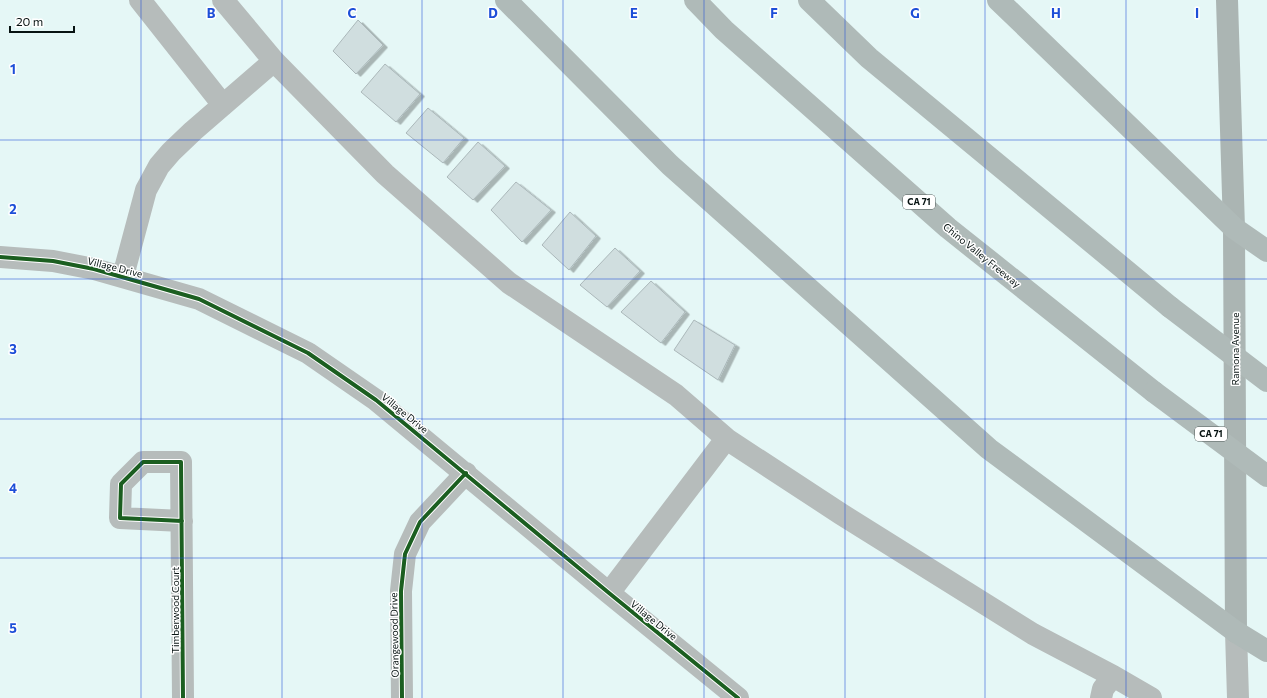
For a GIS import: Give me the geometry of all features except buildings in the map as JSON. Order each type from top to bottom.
[{"type":"highway","points":[[506,0],[670,165],[990,449],[1236,632],[1267,650]]},
{"type":"highway","name":"Chino Valley Freeway","points":[[695,0],[724,30],[948,228],[1154,392],[1267,476]]},
{"type":"highway","points":[[809,0],[869,58],[1170,307],[1267,381]]},
{"type":"highway","points":[[998,0],[1234,228],[1267,251]]},
{"type":"main road","name":"Ramona Avenue","points":[[1227,0],[1234,228],[1236,632]]},
{"type":"street","points":[[140,0],[223,105]]},
{"type":"street","points":[[222,0],[274,61],[385,174],[509,283],[676,395],[726,439],[841,514],[1032,634],[1113,676],[1151,698]]},
{"type":"street","points":[[123,276],[146,190],[156,172],[172,152],[274,61]]},
{"type":"street","name":"Village Drive","points":[[0,258],[53,261],[123,276],[199,299],[308,353],[376,400],[738,698]]},
{"type":"street","points":[[609,593],[726,439]]},
{"type":"street","name":"Orangewood Drive","points":[[402,698],[401,591],[405,554],[420,522],[466,474]]},
{"type":"street","name":"Timberwood Court","points":[[182,521],[183,698]]},
{"type":"street","name":"Ramona Avenue","points":[[1236,632],[1238,698]]},
{"type":"street","points":[[1101,698],[1103,689],[1113,676]]},
{"type":"cycle path","points":[[0,257],[53,261],[94,269],[199,299],[308,353],[376,400],[738,698]]},
{"type":"cycle path","points":[[182,521],[120,518],[121,484],[143,462],[181,462],[183,698]]},
{"type":"cycle path","points":[[402,698],[401,591],[405,554],[420,522],[466,473]]}]
